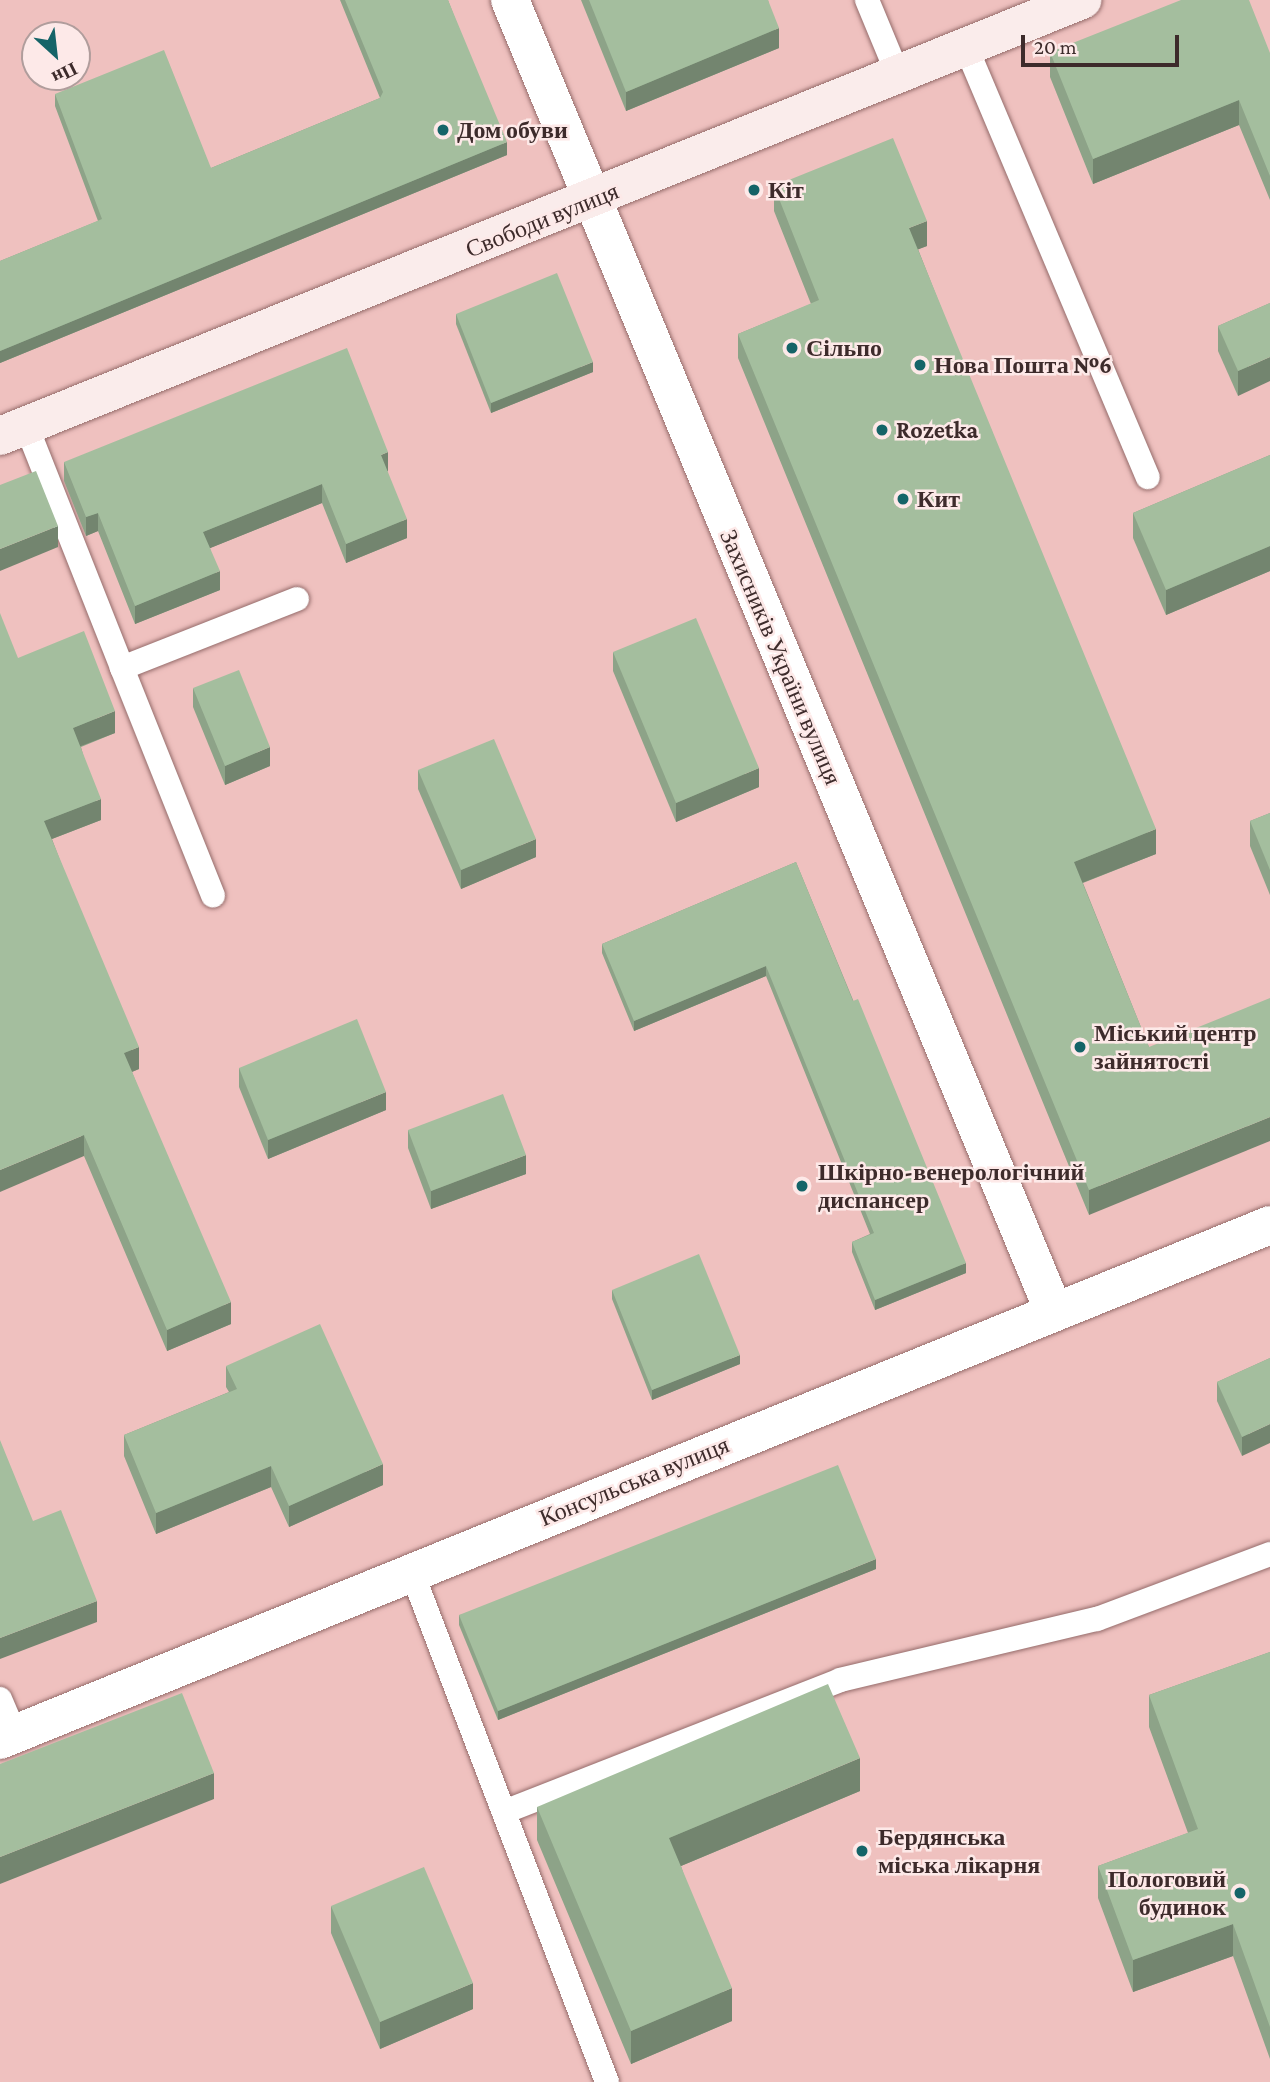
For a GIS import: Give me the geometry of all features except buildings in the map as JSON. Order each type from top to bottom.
[{"type":"main road","name":"Свободи вулиця","points":[[13,430],[592,201],[1082,0]]},
{"type":"street","name":"Захисників України вулиця","points":[[510,0],[1054,1312]]},
{"type":"street","name":"Консульська вулиця","points":[[7,1737],[411,1570],[1270,1225]]},
{"type":"lane","points":[[867,0],[898,75]]},
{"type":"lane","points":[[966,47],[1148,477]]},
{"type":"lane","points":[[13,430],[122,668],[213,896]]},
{"type":"lane","points":[[122,668],[297,599]]},
{"type":"lane","points":[[504,1812],[840,1680],[1097,1619],[1270,1554]]},
{"type":"lane","points":[[411,1570],[607,2082]]},
{"type":"lane","points":[[0,1699],[7,1737]]},
{"type":"place","name":"Дом обуви","points":[[443,130]]},
{"type":"place","name":"Кіт","points":[[754,190]]},
{"type":"place","name":"Сільпо","points":[[792,348]]},
{"type":"place","name":"Нова Пошта №6","points":[[920,365]]},
{"type":"place","name":"Rozetka","points":[[882,430]]},
{"type":"place","name":"Кит","points":[[903,499]]},
{"type":"place","name":"Міський центр зайнятості","points":[[1080,1047]]},
{"type":"place","name":"Шкірно-венерологічний диспансер","points":[[802,1186]]},
{"type":"place","name":"Бердянська міська лікарня","points":[[862,1851]]},
{"type":"place","name":"Пологовий будинок","points":[[1240,1893]]}]
